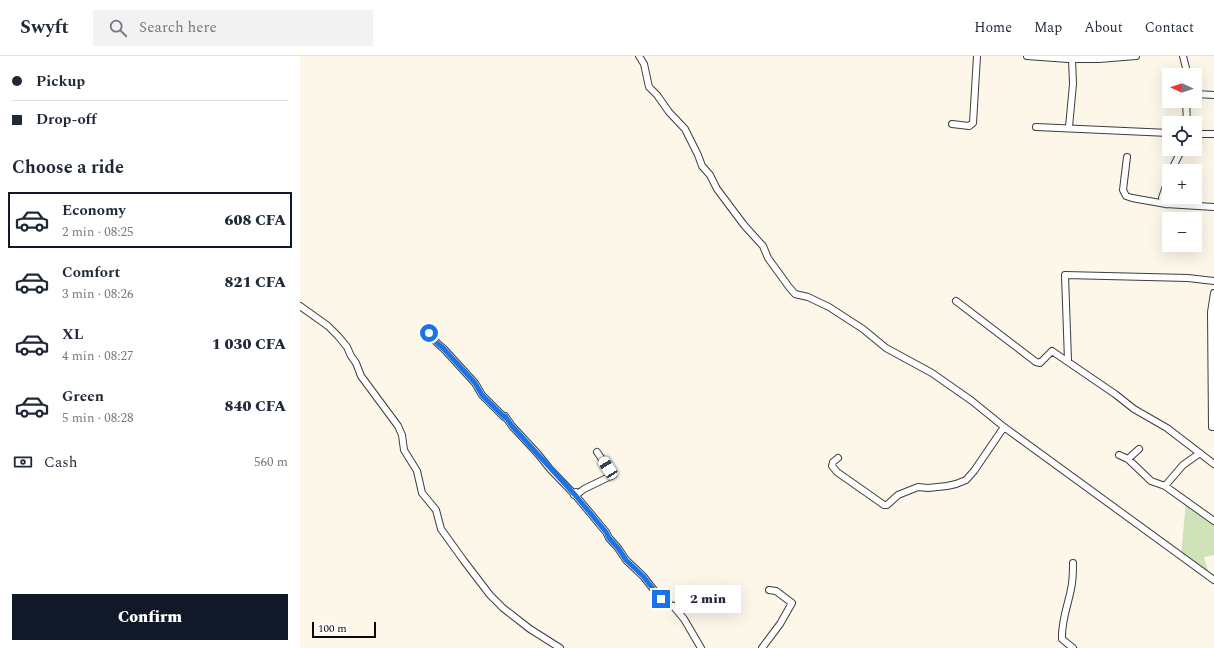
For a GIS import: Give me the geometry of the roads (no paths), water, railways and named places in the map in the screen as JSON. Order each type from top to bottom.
[{"type":"street","points":[[639,56],[644,64],[649,87],[657,95],[668,112],[685,129],[702,166],[710,175],[717,189],[763,246],[768,258],[795,294],[808,297],[829,307],[864,329],[886,348],[932,373],[1214,580]]},
{"type":"street","points":[[952,124],[969,126],[973,123],[977,56]]},
{"type":"street","points":[[1027,56],[1072,59],[1099,59],[1116,56],[1136,56]]},
{"type":"street","points":[[1183,56],[1186,68]]},
{"type":"street","points":[[1069,128],[1073,84],[1072,59]]},
{"type":"street","points":[[1202,94],[1214,95]]},
{"type":"street","points":[[1036,127],[1162,134]]},
{"type":"street","points":[[1202,134],[1214,134]]},
{"type":"street","points":[[1126,157],[1123,190],[1126,196],[1162,203]]},
{"type":"street","points":[[1166,204],[1214,207]]},
{"type":"street","points":[[1068,361],[1065,275],[1188,278],[1214,281]]},
{"type":"street","points":[[1214,293],[1211,312],[1213,353],[1212,427],[1214,426]]},
{"type":"street","points":[[956,301],[1036,362],[1040,363],[1052,351],[1068,361],[1124,400],[1134,409],[1167,428],[1214,464]]},
{"type":"street","points":[[300,306],[328,326],[347,347],[362,376],[398,426],[402,435],[404,450],[417,472],[423,494],[436,510],[441,529],[490,596],[530,629],[560,648]]},
{"type":"street","points":[[426,329],[437,343],[475,383],[482,395],[490,404],[504,417],[505,416],[550,469],[574,494],[606,532],[626,560],[643,576],[661,599],[674,607],[691,630],[701,648]]},
{"type":"street","points":[[838,458],[833,462],[832,466],[838,472],[884,504],[888,505],[898,495],[918,487],[928,488],[947,486],[966,480],[974,471],[1004,427]]},
{"type":"street","points":[[1128,459],[1138,449]]},
{"type":"street","points":[[574,494],[576,492],[579,493],[612,475],[597,452]]},
{"type":"street","points":[[1165,486],[1184,465],[1200,453]]},
{"type":"street","points":[[1119,455],[1128,459],[1151,481],[1165,486],[1214,520]]},
{"type":"street","points":[[1073,564],[1072,583],[1066,608],[1062,639],[1073,648]]},
{"type":"street","points":[[762,648],[780,624],[792,603],[776,591],[769,590]]},
{"type":"street","points":[[674,607],[681,602],[700,594]]}]
